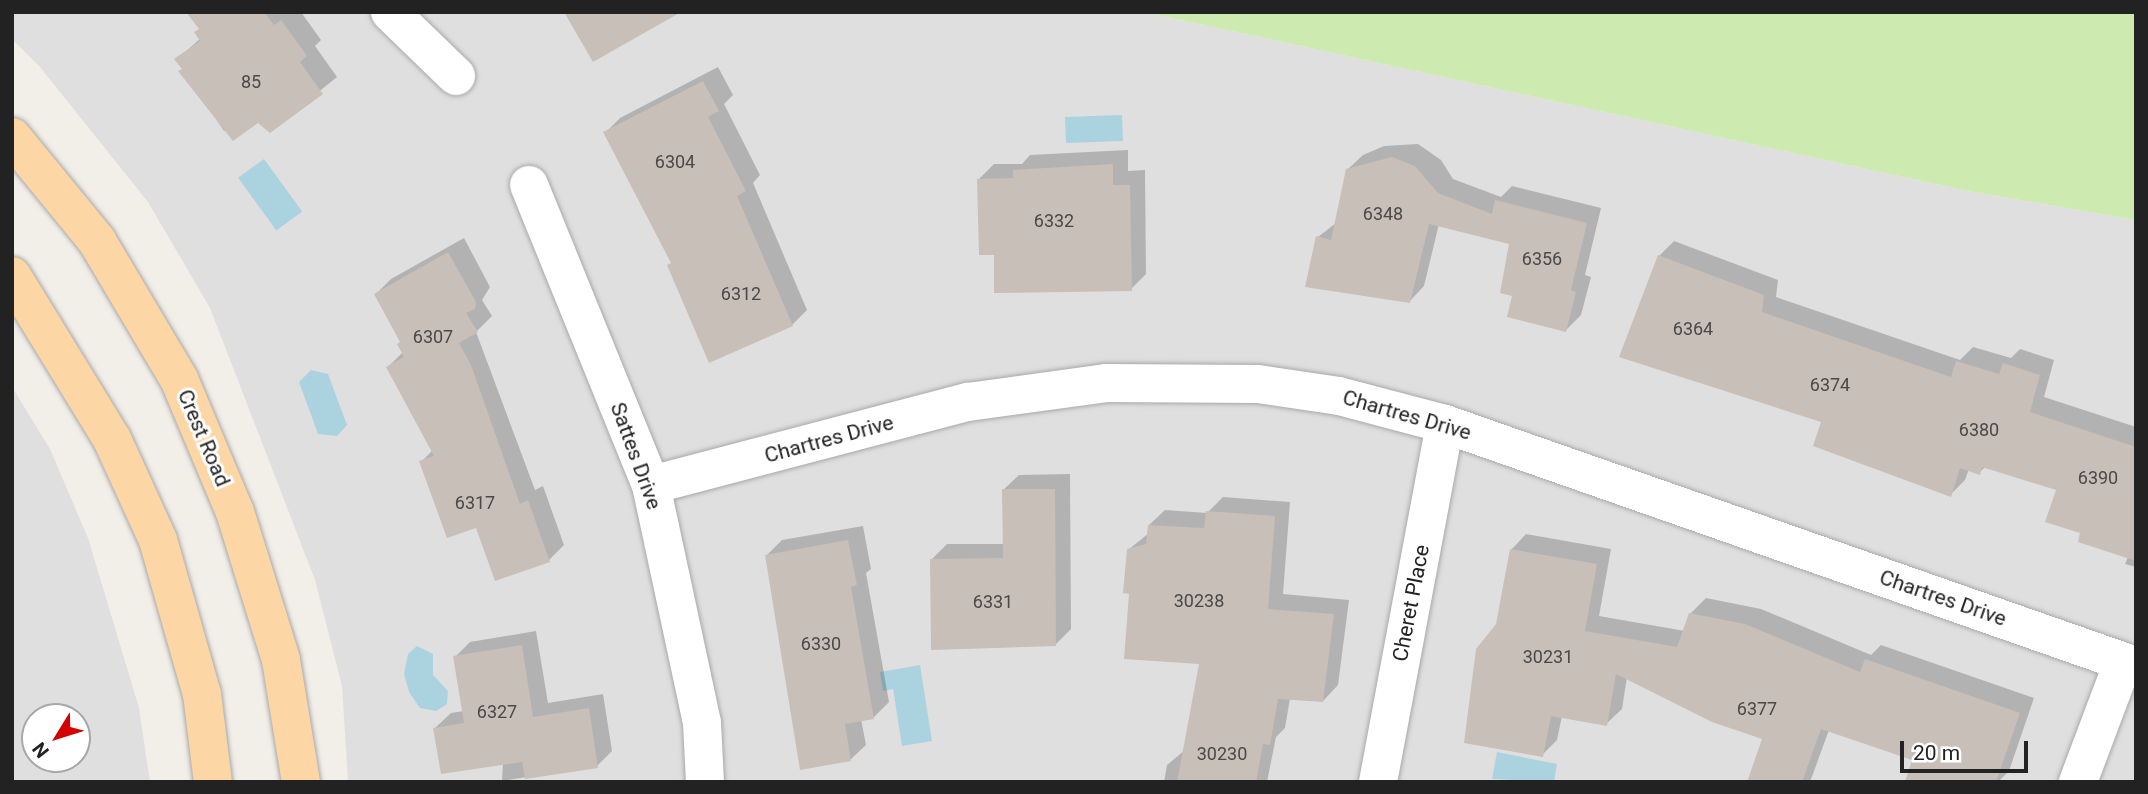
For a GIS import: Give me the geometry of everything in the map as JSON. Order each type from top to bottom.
[{"type":"main road","name":"Crest Road","points":[[12,137],[97,241],[179,379],[235,512],[277,647],[301,782]]},
{"type":"main road","points":[[12,276],[112,439],[158,540],[202,694],[213,782]]},
{"type":"street","points":[[390,12],[456,76]]},
{"type":"street","name":"Sattes Drive","points":[[529,185],[651,485],[702,723],[705,782]]},
{"type":"street","name":"Chartres Drive","points":[[651,485],[968,402],[1106,383],[1258,384],[1339,396],[1445,424],[2129,664]]},
{"type":"street","name":"Cheret Place","points":[[1378,782],[1445,424]]},
{"type":"street","points":[[2078,782],[2129,664]]},
{"type":"shaded area","points":[[12,12],[1144,12],[1968,191],[2136,220],[2136,782],[348,782],[342,686],[315,580],[210,308],[148,202],[40,67],[12,39]]},
{"type":"shaded area","points":[[12,387],[50,449],[88,538],[139,708],[150,782],[12,782]]},
{"type":"green space","points":[[1144,12],[2136,12],[2136,220],[1968,191]]},
{"type":"water","points":[[1122,115],[1123,141],[1066,143],[1065,117]]},
{"type":"water","points":[[264,159],[302,212],[276,230],[238,178]]},
{"type":"water","points":[[311,370],[328,374],[347,425],[337,436],[318,434],[299,382]]},
{"type":"water","points":[[417,646],[433,654],[433,675],[448,691],[447,704],[436,711],[420,708],[409,692],[404,674],[408,654]]},
{"type":"water","points":[[920,665],[932,741],[902,746],[893,689],[883,691],[880,672]]},
{"type":"water","points":[[1497,752],[1557,764],[1554,782],[1492,779]]},
{"type":"building","points":[[186,12],[264,12],[274,25],[281,20],[307,56],[300,62],[323,94],[270,133],[258,123],[233,141],[178,71],[182,69],[174,59],[200,41],[194,32],[199,29]]},
{"type":"building","points":[[564,12],[681,12],[593,62]]},
{"type":"building","points":[[703,81],[719,111],[708,117],[746,191],[737,196],[793,326],[709,363],[667,265],[671,263],[603,132]]},
{"type":"building","points":[[1392,157],[1415,166],[1438,193],[1492,214],[1495,200],[1587,223],[1571,290],[1576,292],[1566,332],[1507,317],[1512,296],[1500,293],[1509,244],[1429,224],[1410,303],[1305,287],[1316,236],[1331,240],[1346,169]]},
{"type":"building","points":[[1113,164],[1113,185],[1130,185],[1132,291],[994,293],[994,255],[979,255],[977,179],[1013,178],[1013,170]]},
{"type":"building","points":[[448,252],[476,302],[475,309],[466,313],[478,332],[459,343],[471,365],[520,504],[528,500],[550,562],[495,581],[476,528],[447,538],[419,461],[434,456],[386,367],[404,357],[397,344],[400,342],[374,294]]},
{"type":"building","points":[[1658,255],[1764,295],[1762,312],[1951,377],[1956,361],[1999,374],[2003,363],[2040,375],[2030,412],[2136,447],[2136,561],[2078,542],[2080,533],[2045,522],[2056,490],[1982,467],[1980,475],[1960,468],[1951,497],[1813,446],[1821,422],[1619,357]]},
{"type":"building","points":[[1002,489],[1055,489],[1056,646],[931,650],[930,559],[1003,558]]},
{"type":"building","points":[[1206,511],[1275,516],[1268,609],[1334,614],[1323,702],[1278,699],[1270,745],[1263,744],[1256,782],[1177,782],[1199,664],[1124,659],[1129,594],[1123,593],[1127,549],[1146,544],[1148,525],[1204,528]]},
{"type":"building","points":[[848,540],[857,585],[851,587],[874,719],[845,724],[851,761],[800,770],[765,555]]},
{"type":"building","points":[[1510,549],[1597,564],[1585,631],[1677,647],[1689,613],[1745,624],[1860,672],[1865,659],[2020,713],[1996,782],[1905,782],[1912,760],[1821,729],[1802,782],[1747,782],[1762,739],[1712,722],[1616,674],[1607,726],[1551,716],[1543,757],[1464,743],[1476,649],[1496,624]]},
{"type":"building","points":[[522,645],[533,717],[589,708],[598,768],[525,779],[522,762],[441,774],[433,728],[464,723],[453,656]]}]
